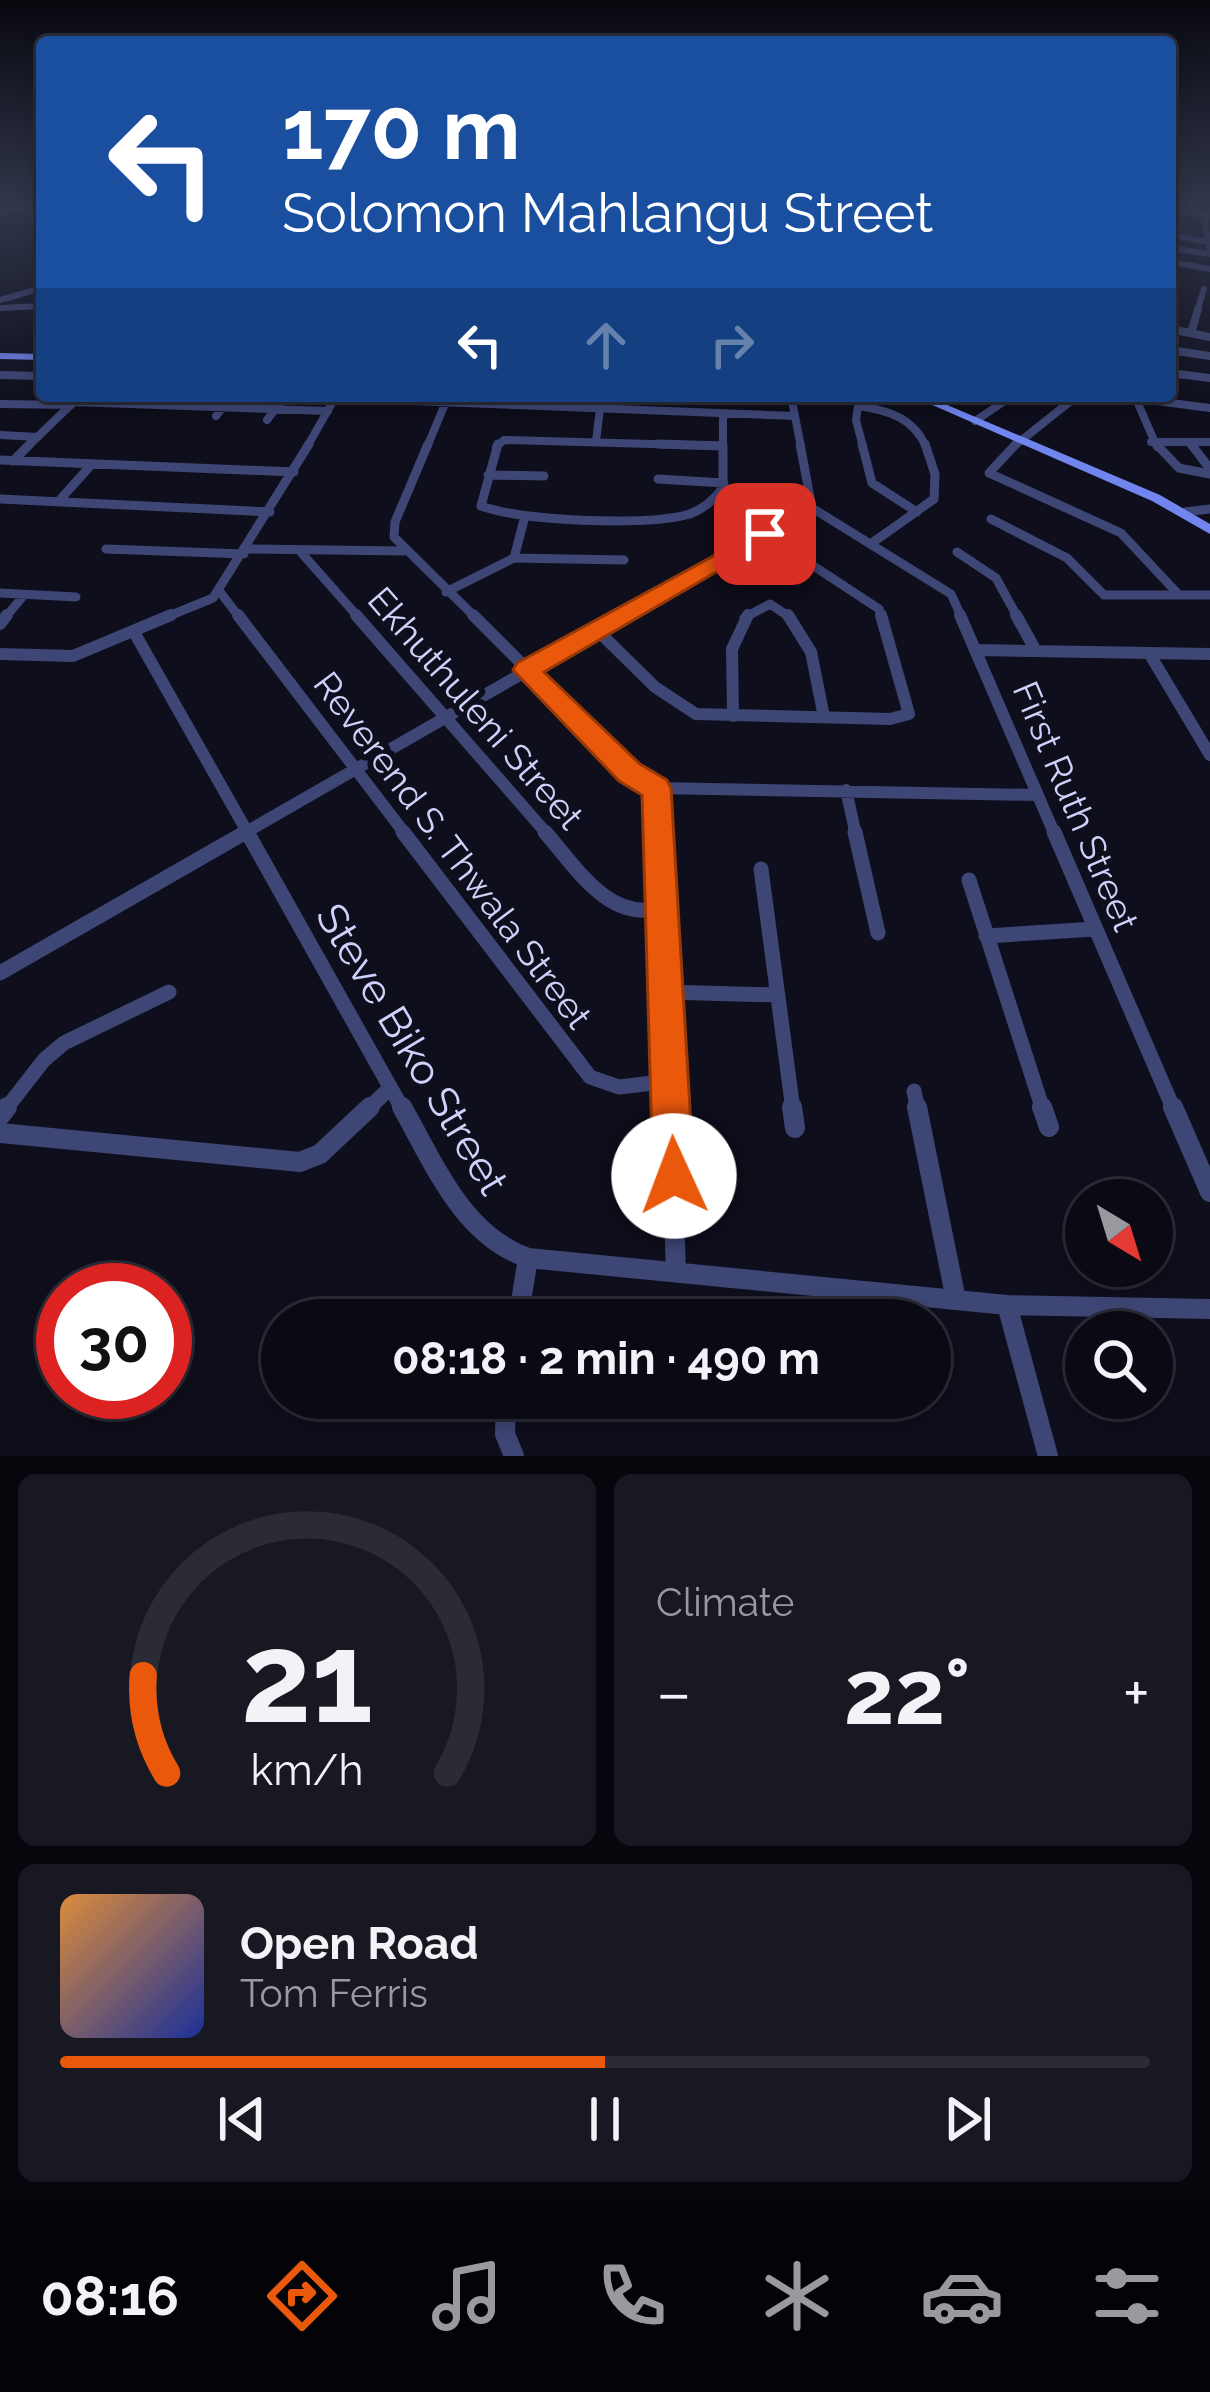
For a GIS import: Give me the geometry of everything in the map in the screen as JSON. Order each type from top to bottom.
[{"type":"street","points":[[1191,333],[1204,289]]},
{"type":"street","points":[[0,304],[36,290]]},
{"type":"street","points":[[0,304],[36,306]]},
{"type":"street","points":[[1176,330],[1210,337]]},
{"type":"street","points":[[1176,351],[1210,356]]},
{"type":"street","points":[[0,356],[36,357]]},
{"type":"street","points":[[0,375],[36,376]]},
{"type":"street","points":[[1176,375],[1210,378]]},
{"type":"street","points":[[0,404],[50,402]]},
{"type":"street","points":[[14,461],[74,402]]},
{"type":"street","points":[[112,415],[123,402]]},
{"type":"street","points":[[165,417],[177,402]]},
{"type":"street","points":[[194,402],[328,411]]},
{"type":"street","points":[[216,416],[226,402]]},
{"type":"street","points":[[267,420],[280,402]]},
{"type":"street","points":[[0,654],[66,657],[220,592],[333,402]]},
{"type":"street","points":[[414,402],[794,416]]},
{"type":"street","points":[[0,973],[812,508],[792,402]]},
{"type":"street","points":[[931,402],[1185,512],[1210,530]]},
{"type":"street","points":[[975,421],[1000,402]]},
{"type":"street","points":[[1069,402],[989,468],[992,476],[1121,533],[1179,595]]},
{"type":"street","points":[[1137,402],[1151,442],[1172,466],[1210,472]]},
{"type":"street","points":[[1161,402],[1210,408]]},
{"type":"street","points":[[445,404],[394,526],[404,551],[629,773],[657,788],[1038,795]]},
{"type":"street","points":[[872,543],[936,499],[940,487],[918,428],[883,409],[858,406],[856,420],[872,483],[917,512]]},
{"type":"street","points":[[596,442],[600,410]]},
{"type":"street","points":[[723,414],[724,446],[724,483],[712,502],[681,517],[526,516],[482,508],[496,446],[504,440],[724,446]]},
{"type":"street","points":[[0,435],[38,437]]},
{"type":"street","points":[[1151,442],[1210,442]]},
{"type":"street","points":[[1189,442],[1210,472]]},
{"type":"street","points":[[0,460],[294,472]]},
{"type":"street","points":[[58,502],[92,464]]},
{"type":"street","points":[[488,475],[544,476]]},
{"type":"street","points":[[658,479],[724,483]]},
{"type":"street","points":[[0,500],[270,512]]},
{"type":"street","name":"First Ruth Street","points":[[812,508],[951,594],[1210,1192]]},
{"type":"street","points":[[1185,512],[1210,509]]},
{"type":"street","points":[[514,558],[526,516]]},
{"type":"street","points":[[991,519],[1067,558],[1099,592],[1210,596]]},
{"type":"street","points":[[597,630],[683,708],[696,714],[890,719],[910,710],[879,610],[765,534]]},
{"type":"street","points":[[106,549],[404,551]]},
{"type":"street","name":"Ekhuthuleni Street","points":[[299,550],[594,888],[625,910],[638,913],[660,908]]},
{"type":"street","points":[[957,553],[996,578],[1036,651]]},
{"type":"street","points":[[446,592],[514,558],[624,560]]},
{"type":"street","name":"Reverend S. Thwala Street","points":[[220,592],[590,1077],[619,1087],[670,1081]]},
{"type":"street","points":[[0,593],[76,597]]},
{"type":"street","points":[[0,624],[24,595]]},
{"type":"street","points":[[733,716],[733,635],[747,614],[770,604],[792,618],[809,640],[824,717]]},
{"type":"street","name":"Steve Biko Street","points":[[134,632],[390,1088],[480,1233],[503,1251],[528,1258],[1007,1305],[1210,1309]]},
{"type":"street","points":[[978,650],[1210,654]]},
{"type":"street","points":[[1149,653],[1210,755]]},
{"type":"street","points":[[657,788],[676,1270]]},
{"type":"street","points":[[846,790],[878,933]]},
{"type":"street","points":[[761,868],[795,1128]]},
{"type":"street","points":[[969,880],[1048,1127]]},
{"type":"street","points":[[986,936],[1095,929]]},
{"type":"street","points":[[0,1116],[44,1060],[64,1043],[170,992]]},
{"type":"street","points":[[665,992],[778,995]]},
{"type":"street","points":[[0,1133],[300,1162],[320,1154],[390,1088]]},
{"type":"street","points":[[914,1091],[956,1300]]},
{"type":"street","points":[[521,1299],[528,1258]]},
{"type":"street","points":[[1007,1305],[1048,1456]]},
{"type":"street","points":[[505,1419],[514,1456]]},
{"type":"route","points":[[674,1176],[657,788],[629,773],[526,670],[765,534]]}]
